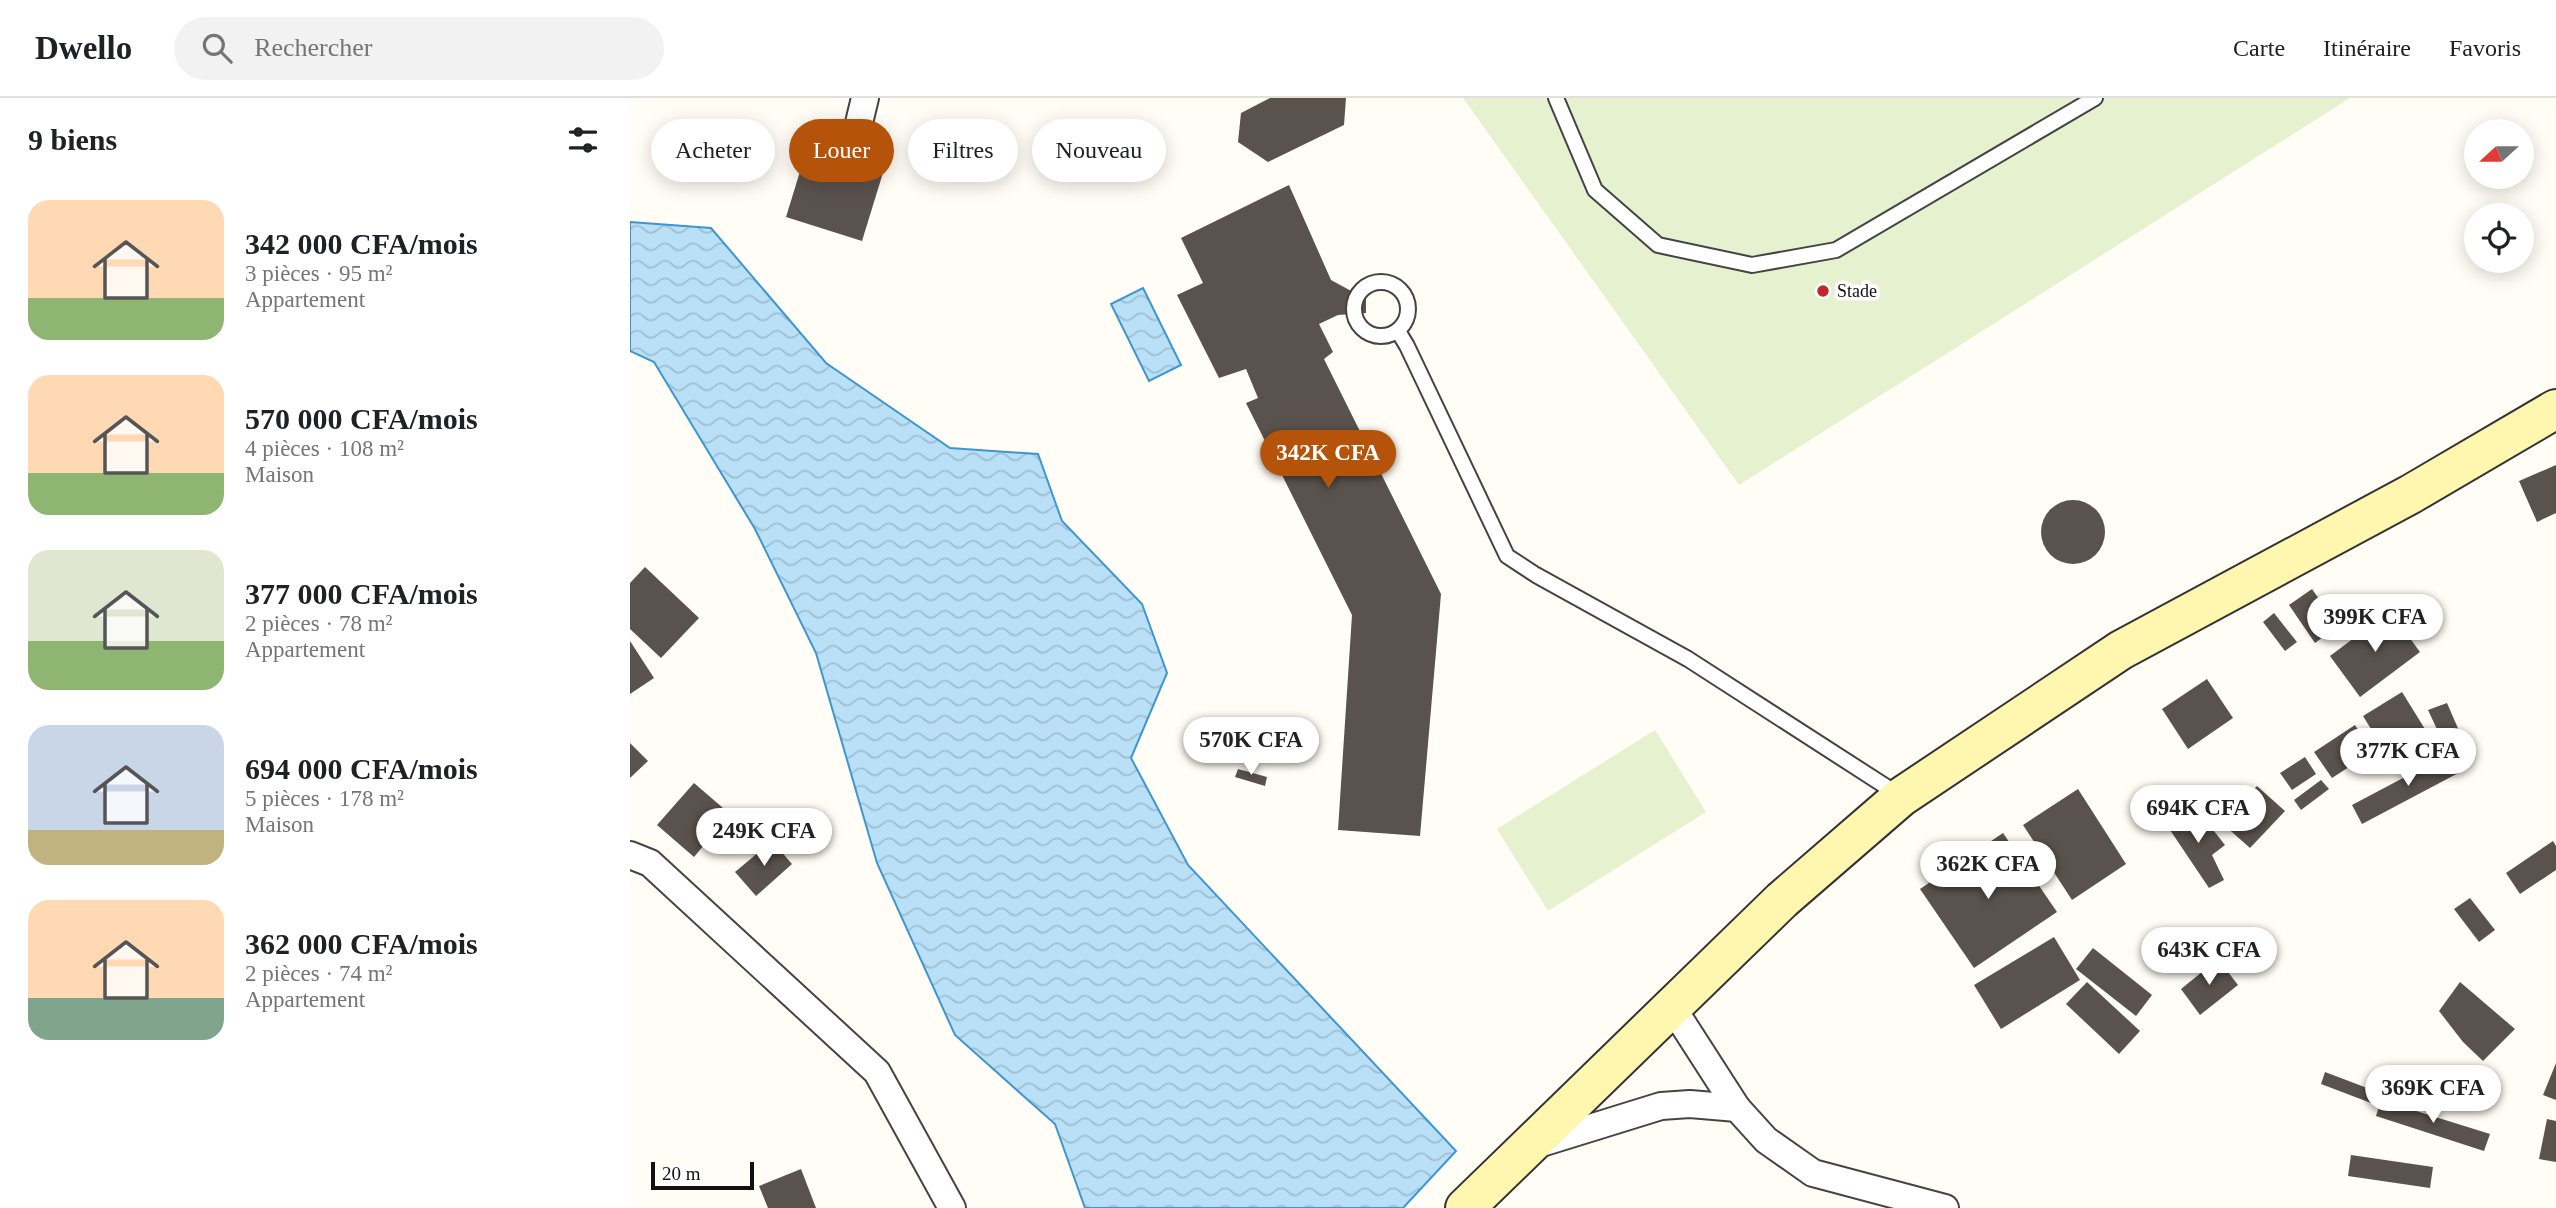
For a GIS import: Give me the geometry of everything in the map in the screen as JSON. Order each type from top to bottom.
[{"type":"main road","points":[[1465,1208],[1782,900],[1902,797],[2121,650],[2411,494],[2556,410]]},
{"type":"street","points":[[860,119],[865,98]]},
{"type":"street","points":[[630,855],[650,863],[877,1072],[952,1208]]},
{"type":"street","points":[[1672,1007],[1737,1108],[1766,1140],[1813,1173],[1945,1208]]},
{"type":"street","points":[[1527,1148],[1661,1106],[1690,1104],[1737,1108]]},
{"type":"lane","points":[[1556,98],[1595,190],[1658,244],[1752,265],[1836,250],[2095,98]]},
{"type":"lane","points":[[1398,331],[1507,556],[1536,575],[1688,659],[1902,797]]},
{"type":"green space","name":"Stade","points":[[1463,98],[2350,98],[1739,485]]},
{"type":"green space","points":[[1655,730],[1706,812],[1548,911],[1497,829]]},
{"type":"water","points":[[630,222],[711,228],[826,363],[950,448],[1038,454],[1062,521],[1142,604],[1167,673],[1131,758],[1188,865],[1456,1151],[1403,1208],[1085,1208],[1055,1124],[955,1035],[877,863],[816,653],[755,529],[654,362],[630,351]]},
{"type":"water","points":[[1143,288],[1181,365],[1149,381],[1111,304]]},
{"type":"building","points":[[1270,98],[1346,98],[1344,125],[1268,162],[1238,142],[1241,113]]},
{"type":"building","points":[[797,182],[880,182],[862,241],[786,217]]},
{"type":"building","points":[[1289,185],[1331,280],[1366,299],[1366,313],[1338,315],[1319,324],[1333,352],[1324,359],[1441,594],[1420,836],[1338,830],[1352,615],[1246,403],[1258,398],[1246,369],[1219,378],[1177,295],[1203,283],[1181,238]]},
{"type":"building","points":[[2556,465],[2556,513],[2537,522],[2519,481]]},
{"type":"building","points":[[2073,500],[2085,502],[2096,509],[2103,520],[2103,544],[2096,555],[2085,562],[2073,564],[2061,562],[2050,555],[2043,544],[2041,532],[2043,520],[2050,509],[2061,502]]},
{"type":"building","points":[[645,567],[699,618],[661,658],[630,629],[630,583]]},
{"type":"building","points":[[2312,589],[2338,626],[2315,643],[2289,605]]},
{"type":"building","points":[[2390,611],[2420,652],[2360,697],[2330,656]]},
{"type":"building","points":[[2274,613],[2297,642],[2285,651],[2263,622]]},
{"type":"building","points":[[630,641],[654,678],[630,694]]},
{"type":"building","points":[[2207,679],[2233,718],[2188,749],[2162,709]]},
{"type":"building","points":[[2402,692],[2433,742],[2394,766],[2363,716]]},
{"type":"building","points":[[2447,703],[2460,733],[2442,740],[2428,710]]},
{"type":"building","points":[[2355,725],[2372,752],[2332,778],[2314,752]]},
{"type":"building","points":[[630,743],[648,761],[630,778]]},
{"type":"building","points":[[2454,751],[2464,770],[2362,824],[2352,805]]},
{"type":"building","points":[[2305,757],[2316,774],[2292,790],[2280,773]]},
{"type":"building","points":[[1238,769],[1267,777],[1265,786],[1235,777]]},
{"type":"building","points":[[2321,780],[2329,789],[2301,810],[2294,800]]},
{"type":"building","points":[[694,783],[730,814],[694,857],[657,825]]},
{"type":"building","points":[[2257,786],[2285,811],[2250,848],[2223,824]]},
{"type":"building","points":[[2078,789],[2126,864],[2072,900],[2023,825]]},
{"type":"building","points":[[2183,813],[2203,817],[2225,845],[2212,855],[2224,880],[2209,888],[2164,821]]},
{"type":"building","points":[[2003,833],[2057,912],[1974,968],[1920,889]]},
{"type":"building","points":[[772,841],[792,864],[756,896],[735,872]]},
{"type":"building","points":[[2553,841],[2556,846],[2556,870],[2520,894],[2506,873]]},
{"type":"building","points":[[2470,898],[2495,930],[2479,942],[2454,909]]},
{"type":"building","points":[[2054,937],[2080,980],[2001,1029],[1974,985]]},
{"type":"building","points":[[2093,948],[2152,995],[2136,1016],[2076,969]]},
{"type":"building","points":[[2218,959],[2238,985],[2200,1015],[2181,989]]},
{"type":"building","points":[[2087,982],[2140,1031],[2119,1054],[2066,1004]]},
{"type":"building","points":[[2460,982],[2515,1029],[2483,1061],[2463,1042],[2439,1011]]},
{"type":"building","points":[[2556,1063],[2556,1100],[2543,1095]]},
{"type":"building","points":[[2325,1072],[2375,1091],[2371,1103],[2321,1084]]},
{"type":"building","points":[[2381,1100],[2490,1134],[2484,1151],[2376,1116]]},
{"type":"building","points":[[2547,1119],[2556,1121],[2556,1162],[2539,1159]]},
{"type":"building","points":[[2351,1155],[2433,1167],[2430,1188],[2348,1176]]},
{"type":"building","points":[[801,1169],[816,1208],[768,1208],[759,1186]]},
{"type":"place","name":"Stade","points":[[1823,291]]}]
